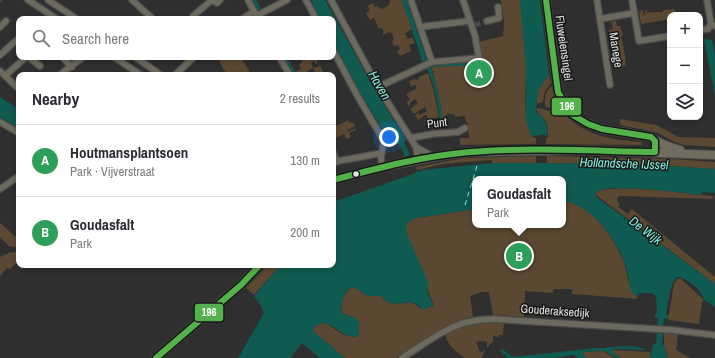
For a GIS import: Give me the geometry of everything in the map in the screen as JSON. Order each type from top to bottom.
[{"type":"main road","name":"Fluwelensingel","points":[[546,0],[558,92],[571,114],[588,124],[602,129],[645,135],[671,148],[679,149],[691,154]]},
{"type":"main road","points":[[655,141],[655,152]]},
{"type":"main road","points":[[336,179],[434,156],[459,152],[500,150],[570,150],[715,155]]},
{"type":"main road","points":[[156,358],[241,285],[257,268]]},
{"type":"street","points":[[28,0],[52,16]]},
{"type":"street","points":[[48,0],[72,16]]},
{"type":"street","points":[[132,0],[150,16]]},
{"type":"street","points":[[193,16],[212,0],[217,3],[220,0]]},
{"type":"street","points":[[248,0],[258,15],[287,0]]},
{"type":"street","points":[[306,0],[314,16]]},
{"type":"street","points":[[331,0],[378,87],[416,147],[418,160]]},
{"type":"street","points":[[411,0],[420,27],[428,64]]},
{"type":"street","points":[[378,87],[428,64],[479,58],[472,24],[463,0]]},
{"type":"street","name":"Manege","points":[[596,0],[610,85]]},
{"type":"street","points":[[632,0],[639,41],[667,36]]},
{"type":"street","points":[[703,30],[708,29],[713,25],[707,0]]},
{"type":"street","points":[[46,12],[55,5]]},
{"type":"street","points":[[487,21],[498,18],[498,7]]},
{"type":"street","name":"Manege","points":[[600,19],[634,13]]},
{"type":"street","points":[[0,27],[6,22]]},
{"type":"street","points":[[420,27],[472,24]]},
{"type":"street","points":[[0,55],[16,41]]},
{"type":"street","points":[[336,56],[358,97],[383,138],[382,168]]},
{"type":"street","points":[[4,76],[23,60]]},
{"type":"street","points":[[31,60],[40,66]]},
{"type":"street","points":[[65,60],[72,67]]},
{"type":"street","points":[[63,72],[80,60]]},
{"type":"street","points":[[118,60],[136,72]]},
{"type":"street","points":[[139,60],[157,72]]},
{"type":"street","points":[[177,72],[187,60]]},
{"type":"street","points":[[281,60],[288,72]]},
{"type":"street","points":[[0,71],[16,86]]},
{"type":"street","points":[[0,122],[16,131]]},
{"type":"street","name":"Punt","points":[[411,138],[432,134],[458,132],[465,128]]},
{"type":"street","points":[[416,147],[434,156]]},
{"type":"street","points":[[336,162],[382,153]]},
{"type":"street","points":[[0,189],[16,178]]},
{"type":"street","name":"Gouderaksedijk","points":[[402,358],[447,330],[463,323],[479,320],[507,319],[655,329],[715,335]]},
{"type":"shaded area","points":[[311,0],[325,0],[334,16],[318,16],[312,4],[313,3]]},
{"type":"shaded area","points":[[390,0],[402,0],[412,29],[404,34],[408,39],[412,37],[415,43],[409,45],[411,51],[400,56],[397,51],[400,49],[398,45],[394,46],[392,41],[394,40],[392,33],[389,32],[383,35],[384,32],[382,28],[379,29],[374,18],[370,20],[366,13],[370,10],[367,6],[373,3],[375,7],[377,6],[382,9],[389,5]]},
{"type":"shaded area","points":[[402,0],[407,0],[428,64],[476,62],[476,65],[431,67],[438,92],[443,120],[440,121],[433,83],[423,63]]},
{"type":"shaded area","points":[[501,0],[521,0],[526,53],[525,106],[527,123],[533,138],[536,138],[536,144],[460,145],[460,138],[469,138],[468,123],[466,122],[465,116],[455,117],[454,114],[449,113],[446,115],[446,120],[443,120],[431,65],[482,60],[479,42],[503,36],[504,22]]},
{"type":"shaded area","points":[[520,0],[540,0],[549,75],[539,88],[536,112],[546,122],[546,136],[541,134],[533,137],[530,134],[526,120],[526,70]]},
{"type":"shaded area","points":[[646,9],[647,13],[653,13],[675,9],[676,12],[667,12],[667,20],[641,24],[639,11],[643,10],[645,15]]},
{"type":"shaded area","points":[[336,20],[377,94],[406,140],[404,142],[410,154],[405,157],[399,144],[394,143],[390,137],[388,138],[360,93],[336,48]]},
{"type":"shaded area","points":[[616,21],[617,26],[620,26],[623,35],[621,36],[626,66],[620,66],[620,64],[615,65],[618,57],[615,57],[615,53],[613,54],[612,50],[614,50],[615,42],[611,42],[612,35],[610,35],[609,30],[613,29],[611,22]]},
{"type":"shaded area","points":[[704,40],[712,40],[715,54],[715,95]]},
{"type":"shaded area","points":[[242,60],[250,71],[225,72],[219,61]]},
{"type":"shaded area","points":[[302,60],[316,60],[318,63],[316,64],[314,61],[311,63],[313,68],[307,72],[295,72],[301,69],[299,64],[303,62]]},
{"type":"shaded area","points":[[320,66],[323,72],[315,72],[313,68]]},
{"type":"shaded area","points":[[428,73],[434,92],[439,117],[422,121],[427,119],[427,115],[418,120],[415,116],[418,113],[420,115],[427,111],[425,107],[414,114],[410,109],[418,103],[415,99],[408,106],[407,101],[410,100],[406,94],[416,89],[416,85],[411,87],[409,81],[419,79],[419,77]]},
{"type":"shaded area","points":[[549,75],[551,83],[545,91],[543,102],[536,104],[539,88]]},
{"type":"shaded area","points":[[551,86],[559,106],[552,109],[545,106],[546,93]]},
{"type":"shaded area","points":[[0,97],[16,107],[16,126],[0,117]]},
{"type":"shaded area","points":[[536,108],[553,112],[560,109],[569,118],[587,131],[606,137],[641,142],[642,145],[546,144],[546,138],[549,137],[547,124]]},
{"type":"shaded area","points":[[620,119],[656,125],[679,137],[715,138],[715,147],[684,145],[656,132],[624,126],[620,124]]},
{"type":"shaded area","points":[[348,120],[356,126],[347,130],[348,132],[355,128],[356,130],[349,133],[351,137],[346,139],[344,134],[336,138],[336,124],[337,126]]},
{"type":"shaded area","points":[[536,156],[536,163],[492,163],[492,160],[452,164],[448,163],[417,170],[416,167],[464,158]]},
{"type":"shaded area","points":[[547,156],[675,159],[715,162],[715,169],[656,165],[547,163]]},
{"type":"shaded area","points":[[492,163],[632,164],[715,169],[715,193],[702,192],[702,195],[613,188],[601,190],[595,193],[599,199],[715,284],[715,307],[704,300],[703,296],[694,285],[677,277],[674,280],[670,294],[666,314],[669,315],[668,318],[664,319],[662,345],[664,345],[668,358],[650,358],[653,344],[656,344],[658,318],[655,317],[657,312],[656,297],[652,293],[640,293],[637,296],[633,294],[621,254],[609,234],[593,216],[583,209],[566,202],[566,176],[472,176],[472,209],[416,218],[409,222],[406,227],[406,232],[429,284],[427,286],[428,294],[434,306],[423,310],[418,305],[408,302],[393,304],[389,303],[381,296],[368,296],[354,287],[350,288],[342,300],[341,307],[343,314],[356,318],[360,323],[358,327],[359,336],[352,337],[346,335],[324,323],[319,324],[313,329],[314,332],[345,358],[320,358],[302,343],[290,358],[238,358],[264,313],[259,302],[254,297],[278,268],[336,268],[336,201],[423,170]]},
{"type":"shaded area","points":[[622,188],[658,190],[714,197],[712,199],[620,196],[617,198],[617,201],[620,204],[618,207],[628,214],[632,209],[715,277],[715,284],[596,195],[596,191],[599,190]]},
{"type":"shaded area","points":[[566,202],[573,203],[592,215],[614,242],[624,262],[630,286],[634,294],[637,296],[637,299],[572,294],[572,289],[554,289],[553,293],[525,291],[524,317],[493,315],[489,292],[481,292],[470,296],[473,317],[463,319],[450,325],[396,358],[345,358],[314,332],[313,329],[321,323],[325,323],[343,334],[355,337],[356,318],[343,314],[341,306],[345,294],[350,289],[354,287],[368,296],[381,296],[386,301],[391,303],[411,303],[421,309],[434,306],[406,232],[405,227],[408,222],[416,218],[472,209],[472,228],[566,228]]},
{"type":"shaded area","points":[[0,223],[16,237],[16,247],[9,246],[0,237]]},
{"type":"shaded area","points":[[16,252],[16,264],[10,269],[7,268],[0,276],[0,257]]},
{"type":"shaded area","points":[[265,268],[278,268],[254,295],[247,289],[247,287]]},
{"type":"shaded area","points":[[678,279],[681,279],[704,300],[702,302],[699,324],[668,320],[674,283]]},
{"type":"shaded area","points":[[494,321],[504,322],[503,335],[499,335],[498,337],[493,336],[493,341],[487,348],[487,342],[476,342],[480,352],[485,351],[481,358],[465,358],[452,348],[447,341],[446,334],[452,331],[469,325]]},
{"type":"shaded area","points":[[664,333],[678,333],[676,350],[691,358],[668,358],[664,345]]},
{"type":"shaded area","points":[[633,346],[645,350],[613,349],[612,352],[621,358],[598,351],[584,352],[583,355],[587,358],[578,358],[573,355],[555,358],[505,358],[508,357],[500,351],[502,349],[513,357],[607,347]]},
{"type":"shaded area","points":[[612,350],[650,352],[650,358],[621,358],[611,352]]},
{"type":"shaded area","points":[[603,351],[615,358],[587,358],[583,355],[584,352]]},
{"type":"waterway","points":[[253,0],[261,16]]},
{"type":"waterway","points":[[285,60],[292,72]]},
{"type":"ferry route","points":[[474,176],[477,166]]},
{"type":"ferry route","points":[[465,205],[472,182]]},
{"type":"tunnel","points":[[475,25],[487,21]]},
{"type":"transit line","name":"196","points":[[546,0],[558,92],[571,114],[588,124],[602,129],[651,137],[655,141],[655,152]]},
{"type":"transit line","name":"196","points":[[336,179],[418,159],[470,152],[539,150],[655,152]]},
{"type":"transit line","name":"196","points":[[156,358],[241,285],[257,268]]},
{"type":"place","name":"Houtmansplantsoen","points":[[479,73]]},
{"type":"place","name":"Goudasfalt","points":[[519,256]]},
{"type":"water label","name":"Haven","points":[[380,85]]},
{"type":"water label","name":"Hollandsche IJssel","points":[[624,163]]},
{"type":"water label","name":"De Wijk","points":[[646,230]]}]
